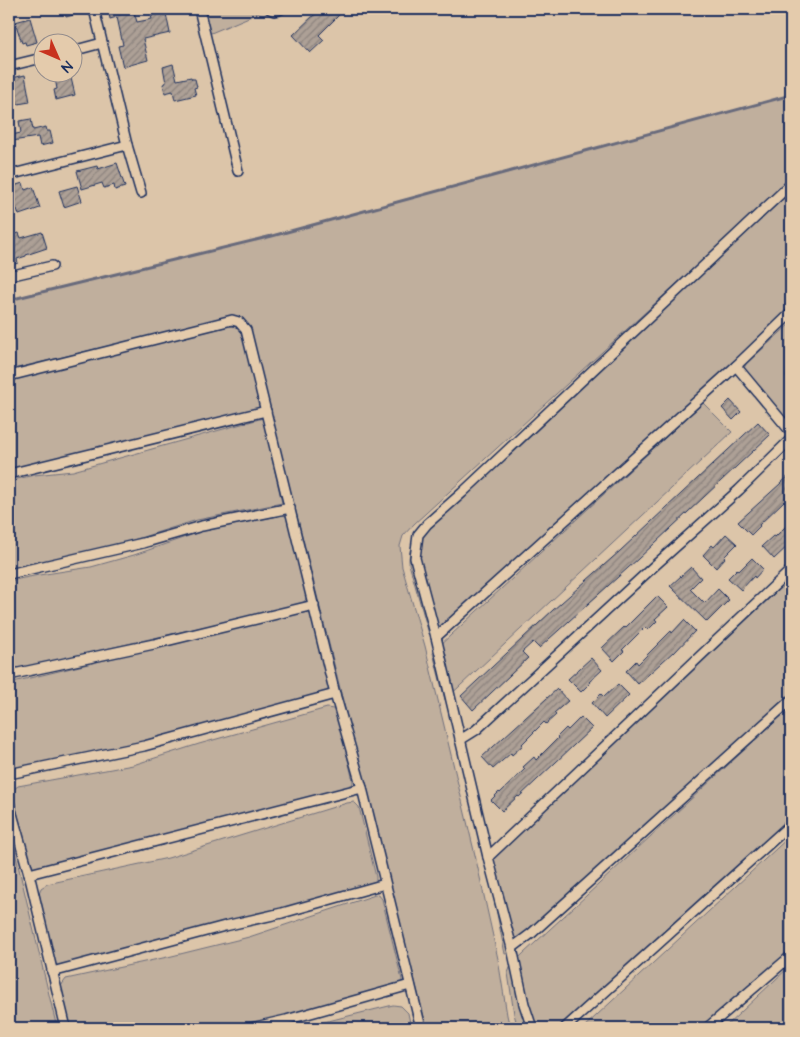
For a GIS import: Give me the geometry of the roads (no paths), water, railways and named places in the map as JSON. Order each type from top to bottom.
[{"type":"street","points":[[94,9],[140,193]]},
{"type":"street","points":[[199,9],[238,171]]},
{"type":"street","points":[[82,49],[102,44]]},
{"type":"street","points":[[9,66],[32,60]]},
{"type":"street","points":[[9,175],[127,145]]},
{"type":"street","points":[[532,1028],[524,1004],[436,637],[415,558],[418,535],[791,184]]},
{"type":"street","points":[[9,276],[52,266]]},
{"type":"street","points":[[436,637],[736,366],[791,313]]},
{"type":"street","points":[[9,376],[232,320],[239,322],[246,330],[421,1028]]},
{"type":"street","points":[[736,366],[791,432]]},
{"type":"street","points":[[9,474],[266,411]]},
{"type":"street","points":[[460,740],[476,730],[791,439]]},
{"type":"street","points":[[9,574],[143,543],[202,526],[290,508]]},
{"type":"street","points":[[488,857],[791,570]]},
{"type":"street","points":[[9,675],[154,644],[314,605]]},
{"type":"street","points":[[9,774],[144,746],[336,694]]},
{"type":"street","points":[[512,948],[532,934],[791,700]]},
{"type":"street","points":[[28,874],[362,788]]},
{"type":"street","points":[[9,803],[66,1028]]},
{"type":"street","points":[[565,1028],[791,824]]},
{"type":"street","points":[[52,972],[225,926],[282,913],[385,884]]},
{"type":"street","points":[[707,1028],[791,956]]},
{"type":"street","points":[[251,1028],[410,985]]},
{"type":"waterway","points":[[9,300],[272,236],[791,95]]}]
